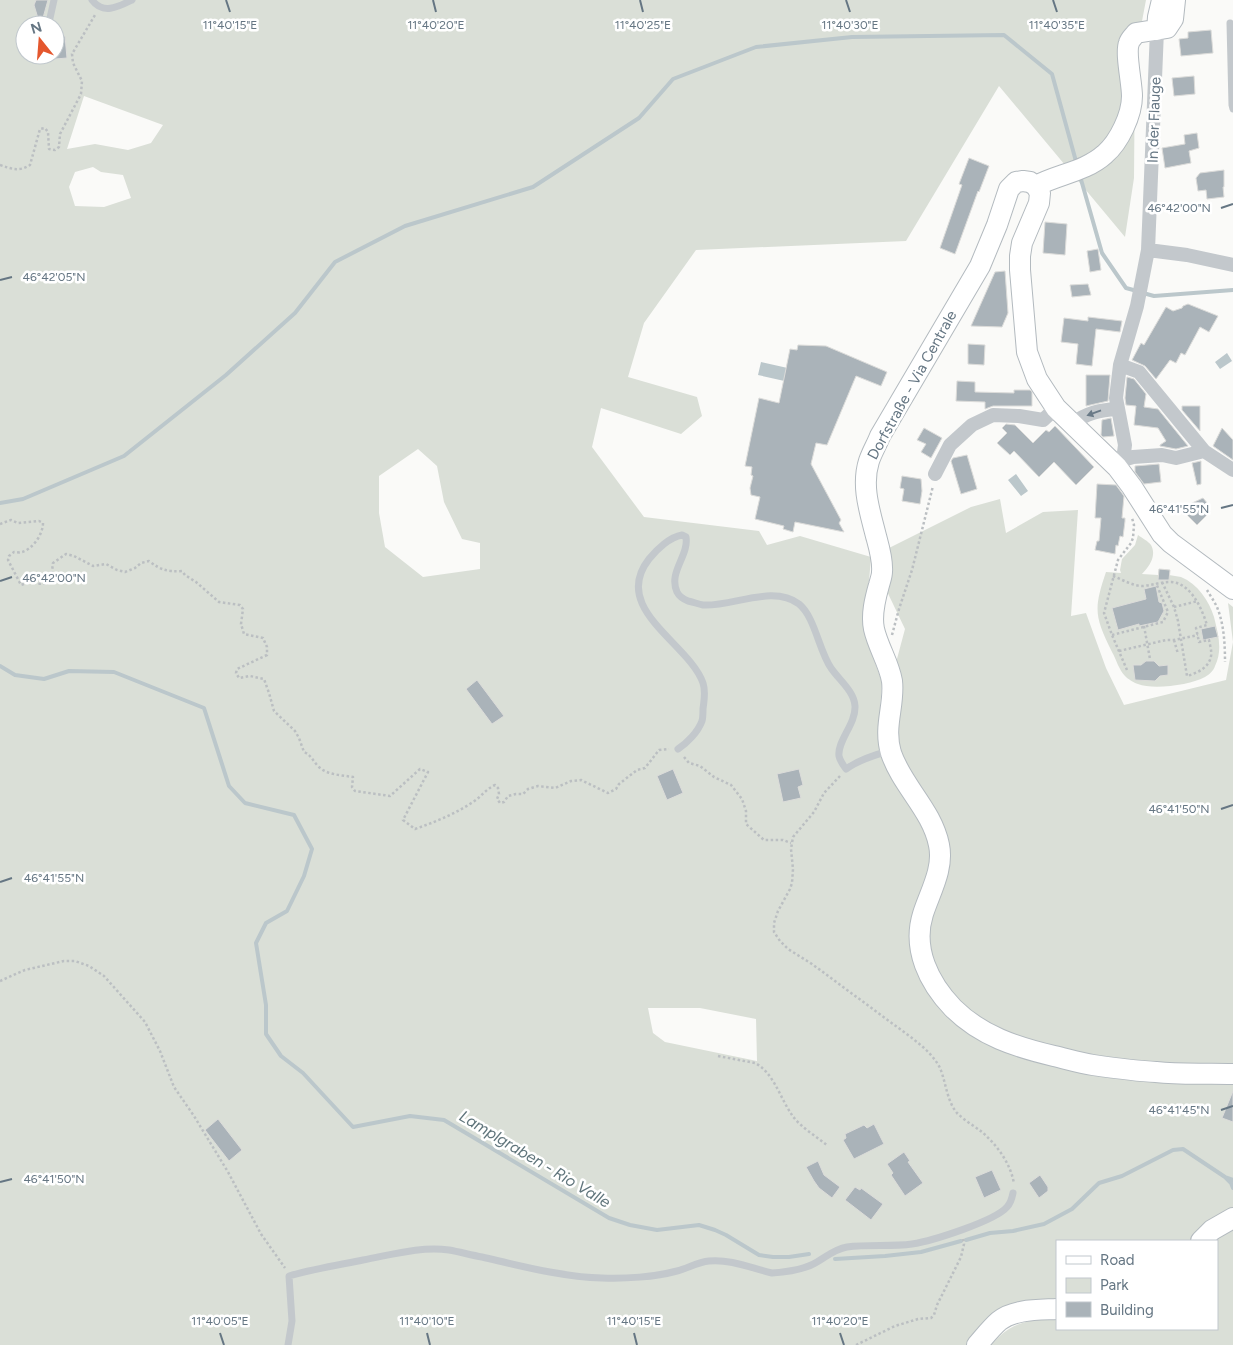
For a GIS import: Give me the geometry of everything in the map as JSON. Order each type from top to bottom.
[{"type":"street","points":[[1157,30],[1162,0]]},
{"type":"street","points":[[1175,0],[1173,19],[1168,28],[1136,33],[1129,42],[1128,55],[1132,98],[1128,117],[1119,136],[1106,154],[1087,167],[1038,185],[1040,193],[1039,203],[1022,243],[1020,256],[1027,352],[1037,379],[1056,408],[1072,424],[1120,464],[1132,487],[1162,534],[1171,543],[1233,588]]},
{"type":"street","name":"In der Flauge","points":[[1148,250],[1157,30]]},
{"type":"street","name":"Dorfstraße - Via Centrale","points":[[1038,185],[1023,180],[1016,182],[1009,189],[980,266],[880,436],[869,460],[865,478],[867,502],[880,551],[882,572],[873,616],[874,629],[892,682],[888,732],[891,750],[894,761],[907,785],[922,805],[933,825],[939,846],[939,868],[919,931],[924,965],[935,986],[953,1008],[972,1024],[995,1038],[1023,1048],[1092,1065],[1158,1073],[1233,1074]]},
{"type":"street","points":[[1120,464],[1125,445],[1116,398],[1120,365],[1137,306],[1148,250],[1187,255],[1233,265]]},
{"type":"street","points":[[1120,365],[1139,372],[1204,451],[1233,470]]},
{"type":"street","points":[[935,474],[950,445],[972,425],[993,415],[1019,416],[1043,420],[1056,408]]},
{"type":"street","points":[[1072,424],[1099,410],[1117,409]]},
{"type":"street","points":[[1120,464],[1133,458],[1162,455],[1176,458],[1204,451]]},
{"type":"street","points":[[1202,1240],[1212,1230],[1233,1218]]},
{"type":"street","points":[[977,1345],[1000,1320],[1030,1311],[1056,1308]]},
{"type":"lane","points":[[51,15],[54,0]]},
{"type":"lane","points":[[92,0],[99,8],[117,6],[132,0]]},
{"type":"lane","points":[[1230,23],[1233,109]]},
{"type":"lane","points":[[678,749],[688,742],[702,721],[705,692],[703,683],[692,664],[650,618],[638,592],[639,581],[650,558],[669,540],[675,536],[682,535],[686,537],[687,542],[675,574],[675,584],[677,593],[683,599],[701,605],[714,605],[777,596],[790,599],[799,604],[807,615],[830,666],[853,698],[854,714],[838,753],[846,769],[856,762],[891,750]]},
{"type":"lane","points":[[288,1345],[292,1321],[289,1276],[388,1254],[405,1251],[448,1250],[540,1270],[599,1278],[666,1273],[708,1261],[730,1262],[764,1271],[779,1272],[809,1266],[838,1249],[856,1246],[913,1244],[960,1230],[998,1214],[1007,1208],[1013,1193]]},
{"type":"path","points":[[0,165],[24,170],[30,165],[40,128],[45,128],[48,132],[49,149],[55,150],[59,147],[60,134],[81,94],[82,81],[72,54],[99,8]]},
{"type":"path","points":[[892,637],[894,625],[912,570],[935,474]]},
{"type":"path","points":[[1128,670],[1104,613],[1118,560],[1131,544],[1133,538],[1134,525],[1132,516]]},
{"type":"path","points":[[0,524],[11,520],[18,522],[39,521],[43,523],[43,530],[30,548],[21,553],[14,552],[9,556],[8,560],[21,585],[28,580],[32,580],[37,584],[48,583],[51,579],[53,563],[66,554],[93,566],[106,564],[125,572],[141,563],[149,561],[160,569],[182,571],[219,602],[240,605],[243,609],[241,624],[244,634],[263,638],[268,647],[267,655],[238,669],[236,673],[239,678],[250,676],[264,679],[270,693],[274,711],[295,731],[300,738],[304,752],[309,754],[319,768],[328,773],[353,777],[352,787],[355,791],[390,796],[420,769],[428,772],[403,820],[415,830],[474,801],[495,785],[498,788],[499,794],[497,799],[500,803],[504,802],[508,796],[522,794],[528,789],[538,786],[555,788],[571,781],[581,780],[608,793],[616,789],[619,784],[637,770],[645,768],[659,750],[678,749],[689,763],[700,766],[714,777],[731,785],[742,798],[746,811],[746,824],[764,840],[783,840],[791,843]]},
{"type":"path","points":[[1113,576],[1133,585],[1144,586],[1162,582],[1174,582],[1187,589],[1198,601],[1204,612],[1207,625],[1196,628],[1199,642],[1209,640],[1212,656],[1208,665],[1197,673],[1187,676],[1174,607],[1162,582]]},
{"type":"path","points":[[1112,635],[1163,622],[1168,612],[1156,583]]},
{"type":"path","points":[[1206,589],[1217,606],[1222,624],[1225,662]]},
{"type":"path","points":[[1174,607],[1198,601]]},
{"type":"path","points":[[1144,626],[1150,659]]},
{"type":"path","points":[[1119,651],[1198,635]]},
{"type":"path","points":[[1174,640],[1178,654]]},
{"type":"path","points":[[846,769],[824,794],[814,812],[793,838],[791,843],[792,882],[778,911],[774,923],[774,932],[788,949],[812,964],[925,1049],[938,1066],[952,1105],[957,1112],[984,1134],[1007,1162],[1014,1183],[1013,1193]]},
{"type":"path","points":[[0,981],[24,970],[64,961],[89,966],[104,976],[145,1022],[160,1051],[174,1087],[228,1172],[261,1234],[289,1276]]},
{"type":"path","points":[[718,1056],[755,1063],[760,1066],[771,1079],[797,1121],[828,1146]]},
{"type":"path","points":[[856,1345],[895,1326],[918,1319],[931,1318],[934,1315],[937,1305],[961,1257],[964,1244],[960,1230]]},
{"type":"green space","points":[[0,0],[1146,0],[1135,58],[1134,178],[1125,237],[999,86],[906,241],[696,250],[644,323],[628,377],[697,397],[702,416],[681,434],[601,408],[592,447],[644,517],[759,531],[767,545],[800,536],[871,557],[971,507],[1000,499],[1006,533],[1043,512],[1078,510],[1071,616],[1086,613],[1106,668],[1124,705],[1226,680],[1233,642],[1233,1345],[990,1345],[1014,1326],[1032,1321],[1056,1318],[1056,1330],[1218,1330],[1218,1240],[1056,1240],[1056,1301],[982,1326],[966,1345],[0,1345]],"holes":[[[84,96],[163,125],[151,143],[128,150],[95,144],[67,149]],[[93,167],[101,172],[123,175],[131,198],[104,207],[75,206],[69,187],[75,172]],[[418,449],[437,466],[444,502],[462,539],[480,543],[480,569],[423,577],[385,547],[379,513],[379,476]],[[871,558],[905,629],[879,726],[882,682],[864,626],[864,603],[869,581]],[[648,1008],[700,1008],[756,1019],[757,1061],[665,1042],[653,1033]]]},
{"type":"green space","points":[[1138,535],[1147,541],[1153,549],[1150,565],[1142,574],[1158,575],[1159,569],[1170,570],[1169,575],[1181,577],[1193,584],[1206,599],[1212,611],[1218,635],[1219,654],[1212,671],[1199,680],[1162,687],[1145,686],[1135,683],[1121,671],[1102,630],[1099,621],[1098,605],[1106,572],[1121,573],[1122,559],[1135,545]]},
{"type":"green space","points":[[1228,603],[1233,607],[1233,642]]},
{"type":"shaded area","points":[[1227,353],[1232,361],[1220,369],[1215,362]]},
{"type":"shaded area","points":[[761,362],[792,369],[789,382],[758,375]]},
{"type":"shaded area","points":[[1016,474],[1028,491],[1021,496],[1008,480]]},
{"type":"building","points":[[36,0],[48,0],[44,15],[37,15],[34,5]]},
{"type":"building","points":[[1211,30],[1213,53],[1181,56],[1179,39],[1188,38],[1188,32]]},
{"type":"building","points":[[65,36],[67,58],[65,58]]},
{"type":"building","points":[[1194,76],[1195,94],[1174,96],[1172,78]]},
{"type":"building","points":[[1197,133],[1199,148],[1189,151],[1191,163],[1165,168],[1162,148],[1185,144],[1184,135]]},
{"type":"building","points":[[969,158],[989,166],[955,254],[940,248],[962,185],[959,184]]},
{"type":"building","points":[[1224,170],[1224,197],[1207,199],[1206,190],[1198,191],[1196,178],[1200,173]]},
{"type":"building","points":[[1045,222],[1067,224],[1065,255],[1043,253]]},
{"type":"building","points":[[1098,249],[1101,270],[1090,272],[1087,251]]},
{"type":"building","points":[[1005,271],[1008,313],[1002,327],[971,326],[995,272]]},
{"type":"building","points":[[1088,284],[1091,295],[1072,297],[1070,285]]},
{"type":"building","points":[[1188,304],[1218,316],[1209,332],[1200,327],[1185,355],[1181,353],[1176,363],[1170,360],[1156,379],[1145,366],[1132,360],[1141,343],[1144,345],[1166,307],[1173,311]]},
{"type":"building","points":[[1088,317],[1122,321],[1120,332],[1096,329],[1092,366],[1076,364],[1078,344],[1061,342],[1064,318],[1088,321]]},
{"type":"building","points":[[968,344],[985,345],[984,365],[968,364]]},
{"type":"building","points":[[798,345],[826,346],[887,372],[881,386],[856,376],[827,445],[816,443],[811,464],[841,520],[839,523],[844,532],[795,522],[793,532],[783,529],[784,526],[755,519],[760,497],[751,495],[752,467],[745,466],[759,398],[779,403],[790,349],[797,350]]},
{"type":"building","points":[[1086,375],[1110,375],[1108,401],[1086,406]]},
{"type":"building","points":[[1127,377],[1134,379],[1146,394],[1144,407],[1158,409],[1188,446],[1176,449],[1160,446],[1166,441],[1158,428],[1134,425],[1136,406],[1126,405]]},
{"type":"building","points":[[957,381],[975,382],[975,392],[1014,393],[1014,390],[1030,390],[1032,392],[1032,406],[993,406],[985,409],[985,402],[956,401]]},
{"type":"building","points":[[1182,406],[1200,406],[1200,431],[1182,410]]},
{"type":"building","points":[[1111,418],[1114,436],[1103,437],[1101,435],[1102,420]]},
{"type":"building","points":[[1006,424],[1015,425],[1033,443],[1046,430],[1049,432],[1055,426],[1094,467],[1076,485],[1054,462],[1039,477],[1014,451],[1010,455],[997,443],[1007,433],[1002,428]]},
{"type":"building","points":[[924,428],[942,438],[931,458],[921,452],[926,444],[917,440]]},
{"type":"building","points":[[1222,428],[1233,440],[1233,460],[1213,446]]},
{"type":"building","points":[[967,455],[977,489],[961,494],[951,461],[953,458]]},
{"type":"building","points":[[1201,461],[1201,484],[1197,485],[1192,463]]},
{"type":"building","points":[[1159,464],[1161,482],[1144,484],[1135,472],[1135,466]]},
{"type":"building","points":[[902,476],[921,479],[920,504],[902,501],[904,489],[900,488]]},
{"type":"building","points":[[1097,484],[1116,485],[1124,496],[1122,518],[1125,518],[1125,521],[1123,537],[1120,536],[1115,554],[1095,550],[1097,541],[1099,541],[1101,518],[1095,518]]},
{"type":"building","points":[[1203,498],[1208,504],[1210,512],[1197,525],[1183,511],[1190,504]]},
{"type":"building","points":[[1159,569],[1170,570],[1169,580],[1158,580]]},
{"type":"building","points":[[1156,586],[1159,602],[1162,603],[1164,611],[1158,622],[1139,626],[1139,624],[1118,630],[1112,608],[1146,599],[1144,589]]},
{"type":"building","points":[[1215,626],[1218,637],[1203,640],[1201,629]]},
{"type":"building","points":[[1146,661],[1154,661],[1159,666],[1168,665],[1168,675],[1160,676],[1155,681],[1135,680],[1133,665],[1141,665]]},
{"type":"building","points":[[477,680],[504,716],[492,724],[466,689]]},
{"type":"building","points":[[673,769],[683,793],[667,800],[657,776]]},
{"type":"building","points":[[799,769],[803,785],[798,787],[801,798],[783,802],[777,774]]},
{"type":"building","points":[[1233,1091],[1233,1122],[1222,1118]]},
{"type":"building","points":[[218,1119],[242,1150],[229,1161],[205,1130]]},
{"type":"building","points":[[874,1124],[884,1144],[854,1159],[843,1140],[846,1138],[845,1134],[864,1125],[867,1128]]},
{"type":"building","points":[[904,1152],[910,1161],[908,1162],[923,1183],[905,1196],[891,1175],[893,1173],[887,1164]]},
{"type":"building","points":[[818,1161],[824,1175],[840,1187],[832,1198],[819,1188],[806,1167]]},
{"type":"building","points":[[992,1170],[1001,1190],[984,1198],[975,1177]]},
{"type":"building","points":[[1040,1175],[1048,1187],[1048,1191],[1039,1198],[1029,1183]]},
{"type":"building","points":[[855,1187],[860,1190],[861,1188],[883,1204],[871,1220],[845,1200]]},
{"type":"waterway","points":[[0,503],[23,499],[124,456],[226,375],[295,313],[335,262],[405,226],[533,187],[639,118],[673,79],[756,47],[852,37],[1004,35],[1052,74],[1077,165]]},
{"type":"waterway","points":[[1080,176],[1102,253],[1126,288],[1137,291]]},
{"type":"waterway","points":[[1143,293],[1154,296],[1233,290]]},
{"type":"waterway","name":"Lamplgraben - Rio Valle","points":[[0,666],[15,675],[44,679],[69,671],[114,672],[204,708],[229,786],[245,803],[294,815],[312,849],[304,876],[287,911],[266,923],[256,943],[266,1005],[266,1034],[281,1056],[303,1073],[353,1127],[410,1116],[444,1120],[609,1218],[630,1225],[657,1230],[699,1225],[726,1235],[759,1255],[789,1257],[809,1254]]},
{"type":"waterway","name":"Lamplgraben - Rio Valle","points":[[966,1240],[990,1233],[1013,1231],[1044,1224],[1072,1209],[1099,1183],[1122,1176],[1173,1150],[1183,1149],[1225,1177],[1233,1180]]},
{"type":"waterway","name":"Lamplgraben - Rio Valle","points":[[1226,1178],[1233,1188]]},
{"type":"waterway","name":"Lamplgraben - Rio Valle","points":[[835,1259],[921,1252],[961,1241]]}]
